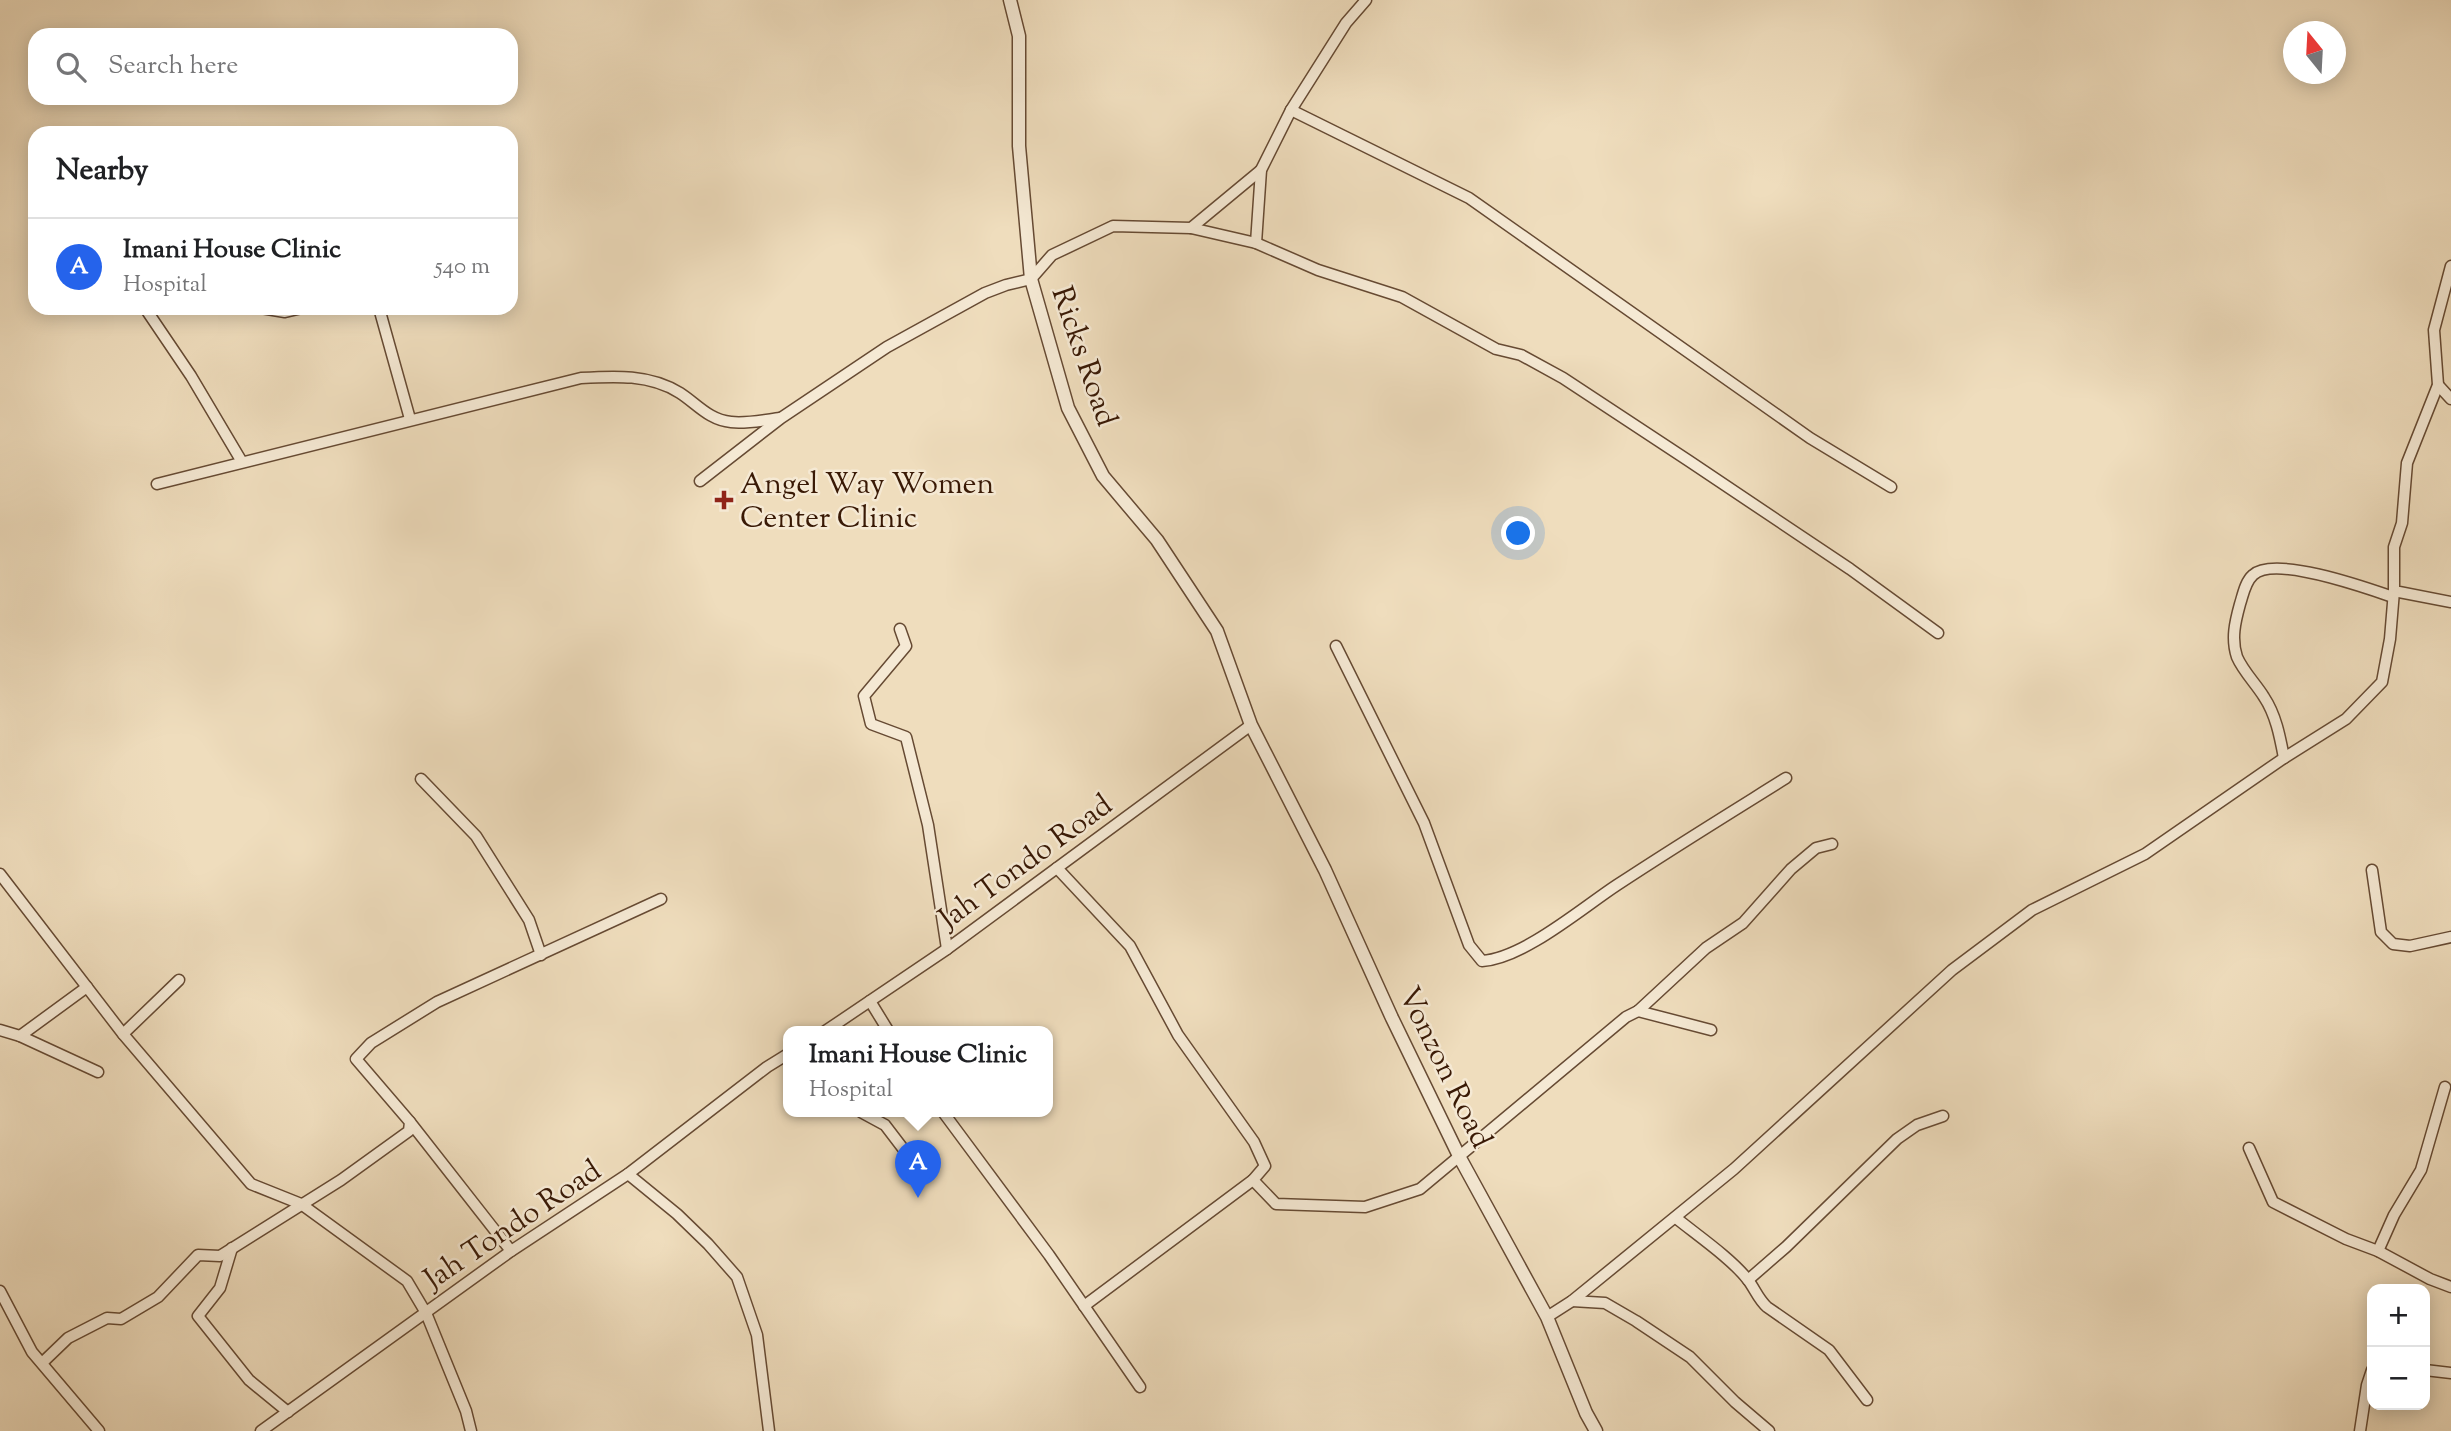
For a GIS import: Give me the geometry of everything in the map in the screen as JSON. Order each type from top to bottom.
[{"type":"street","name":"Ricks Road","points":[[1010,0],[1019,36],[1019,146],[1031,279],[1068,408],[1103,476],[1157,540],[1217,631],[1251,725]]},
{"type":"street","points":[[1256,243],[1261,170],[1291,110],[1346,23],[1366,0]]},
{"type":"street","points":[[1291,110],[1469,198],[1810,438],[1891,487]]},
{"type":"street","points":[[1191,228],[1261,170]]},
{"type":"street","points":[[700,481],[781,418],[887,347],[960,306],[1006,285],[1031,279],[1052,255],[1113,226],[1191,228],[1256,243],[1318,270],[1402,297],[1496,349],[1521,355],[1563,378],[1850,569],[1937,633]]},
{"type":"street","points":[[1547,1317],[1572,1301],[1734,1169],[1951,970],[2032,910],[2145,854],[2284,758],[2346,719],[2382,682],[2393,594],[2394,547],[2402,523],[2407,463],[2438,385],[2434,330],[2451,266]]},
{"type":"street","points":[[150,315],[191,376],[242,462]]},
{"type":"street","points":[[381,315],[410,419]]},
{"type":"street","points":[[156,484],[581,377],[624,376],[653,381],[680,393],[701,411],[731,422],[781,418]]},
{"type":"street","points":[[2438,385],[2451,399]]},
{"type":"street","points":[[2284,758],[2277,725],[2266,700],[2238,660],[2234,646],[2234,628],[2245,587],[2252,576],[2259,571],[2272,569],[2329,576],[2393,594],[2451,602]]},
{"type":"street","points":[[900,629],[906,646],[863,696],[871,724],[906,737],[928,825],[947,949]]},
{"type":"street","points":[[1336,646],[1424,823],[1469,945],[1482,961],[1494,960],[1540,938],[1619,884],[1786,778]]},
{"type":"street","name":"Jah Tondo Road","points":[[833,1026],[947,949],[1251,725]]},
{"type":"street","name":"Vonzon Road","points":[[1251,725],[1325,870],[1392,1018],[1460,1158],[1547,1317],[1596,1431]]},
{"type":"street","points":[[421,779],[476,836],[529,920],[541,955]]},
{"type":"street","points":[[1253,1180],[1276,1204],[1365,1207],[1420,1189],[1626,1017],[1638,1011],[1706,948],[1744,923],[1791,869],[1815,848],[1832,844]]},
{"type":"street","points":[[1057,868],[1130,946],[1178,1035],[1254,1142],[1265,1166],[1253,1180],[1084,1306]]},
{"type":"street","points":[[2372,870],[2381,932],[2393,944],[2410,946],[2451,937]]},
{"type":"street","points":[[0,874],[123,1034],[251,1184],[301,1204],[407,1281],[426,1313],[466,1411],[471,1431]]},
{"type":"street","points":[[512,1251],[410,1122],[355,1059],[370,1043],[437,1002],[661,899]]},
{"type":"street","points":[[123,1034],[179,980]]},
{"type":"street","points":[[20,1036],[86,987]]},
{"type":"street","points":[[870,1002],[885,1026]]},
{"type":"street","points":[[1638,1011],[1711,1030]]},
{"type":"street","points":[[0,1030],[20,1036],[98,1072]]},
{"type":"street","name":"Jah Tondo Road","points":[[261,1431],[512,1251],[628,1174],[783,1058]]},
{"type":"street","points":[[2378,1251],[2394,1215],[2421,1170],[2445,1087]]},
{"type":"street","points":[[1748,1280],[1786,1247],[1897,1139],[1917,1125],[1943,1116]]},
{"type":"street","points":[[871,1117],[886,1125],[914,1163]]},
{"type":"street","points":[[947,1117],[1049,1255],[1140,1387]]},
{"type":"street","points":[[42,1363],[68,1338],[107,1318],[121,1319],[158,1297],[198,1255],[220,1256],[341,1180],[409,1131],[410,1122]]},
{"type":"street","points":[[2249,1148],[2273,1202],[2451,1287]]},
{"type":"street","points":[[628,1174],[677,1214],[737,1277],[757,1335],[769,1431]]},
{"type":"street","points":[[1676,1218],[1748,1280],[1767,1307],[1829,1350],[1867,1400]]},
{"type":"street","points":[[232,1248],[220,1288],[198,1316],[249,1380],[288,1412]]},
{"type":"street","points":[[0,1291],[32,1352],[99,1431]]},
{"type":"street","points":[[1572,1301],[1605,1303],[1668,1342],[1690,1357],[1769,1431]]},
{"type":"street","points":[[2430,1371],[2451,1373]]},
{"type":"street","points":[[2360,1431],[2367,1385]]},
{"type":"place","name":"Angel Way Women Center Clinic","points":[[724,500]]},
{"type":"place","name":"Imani House Clinic","points":[[918,1198]]}]
